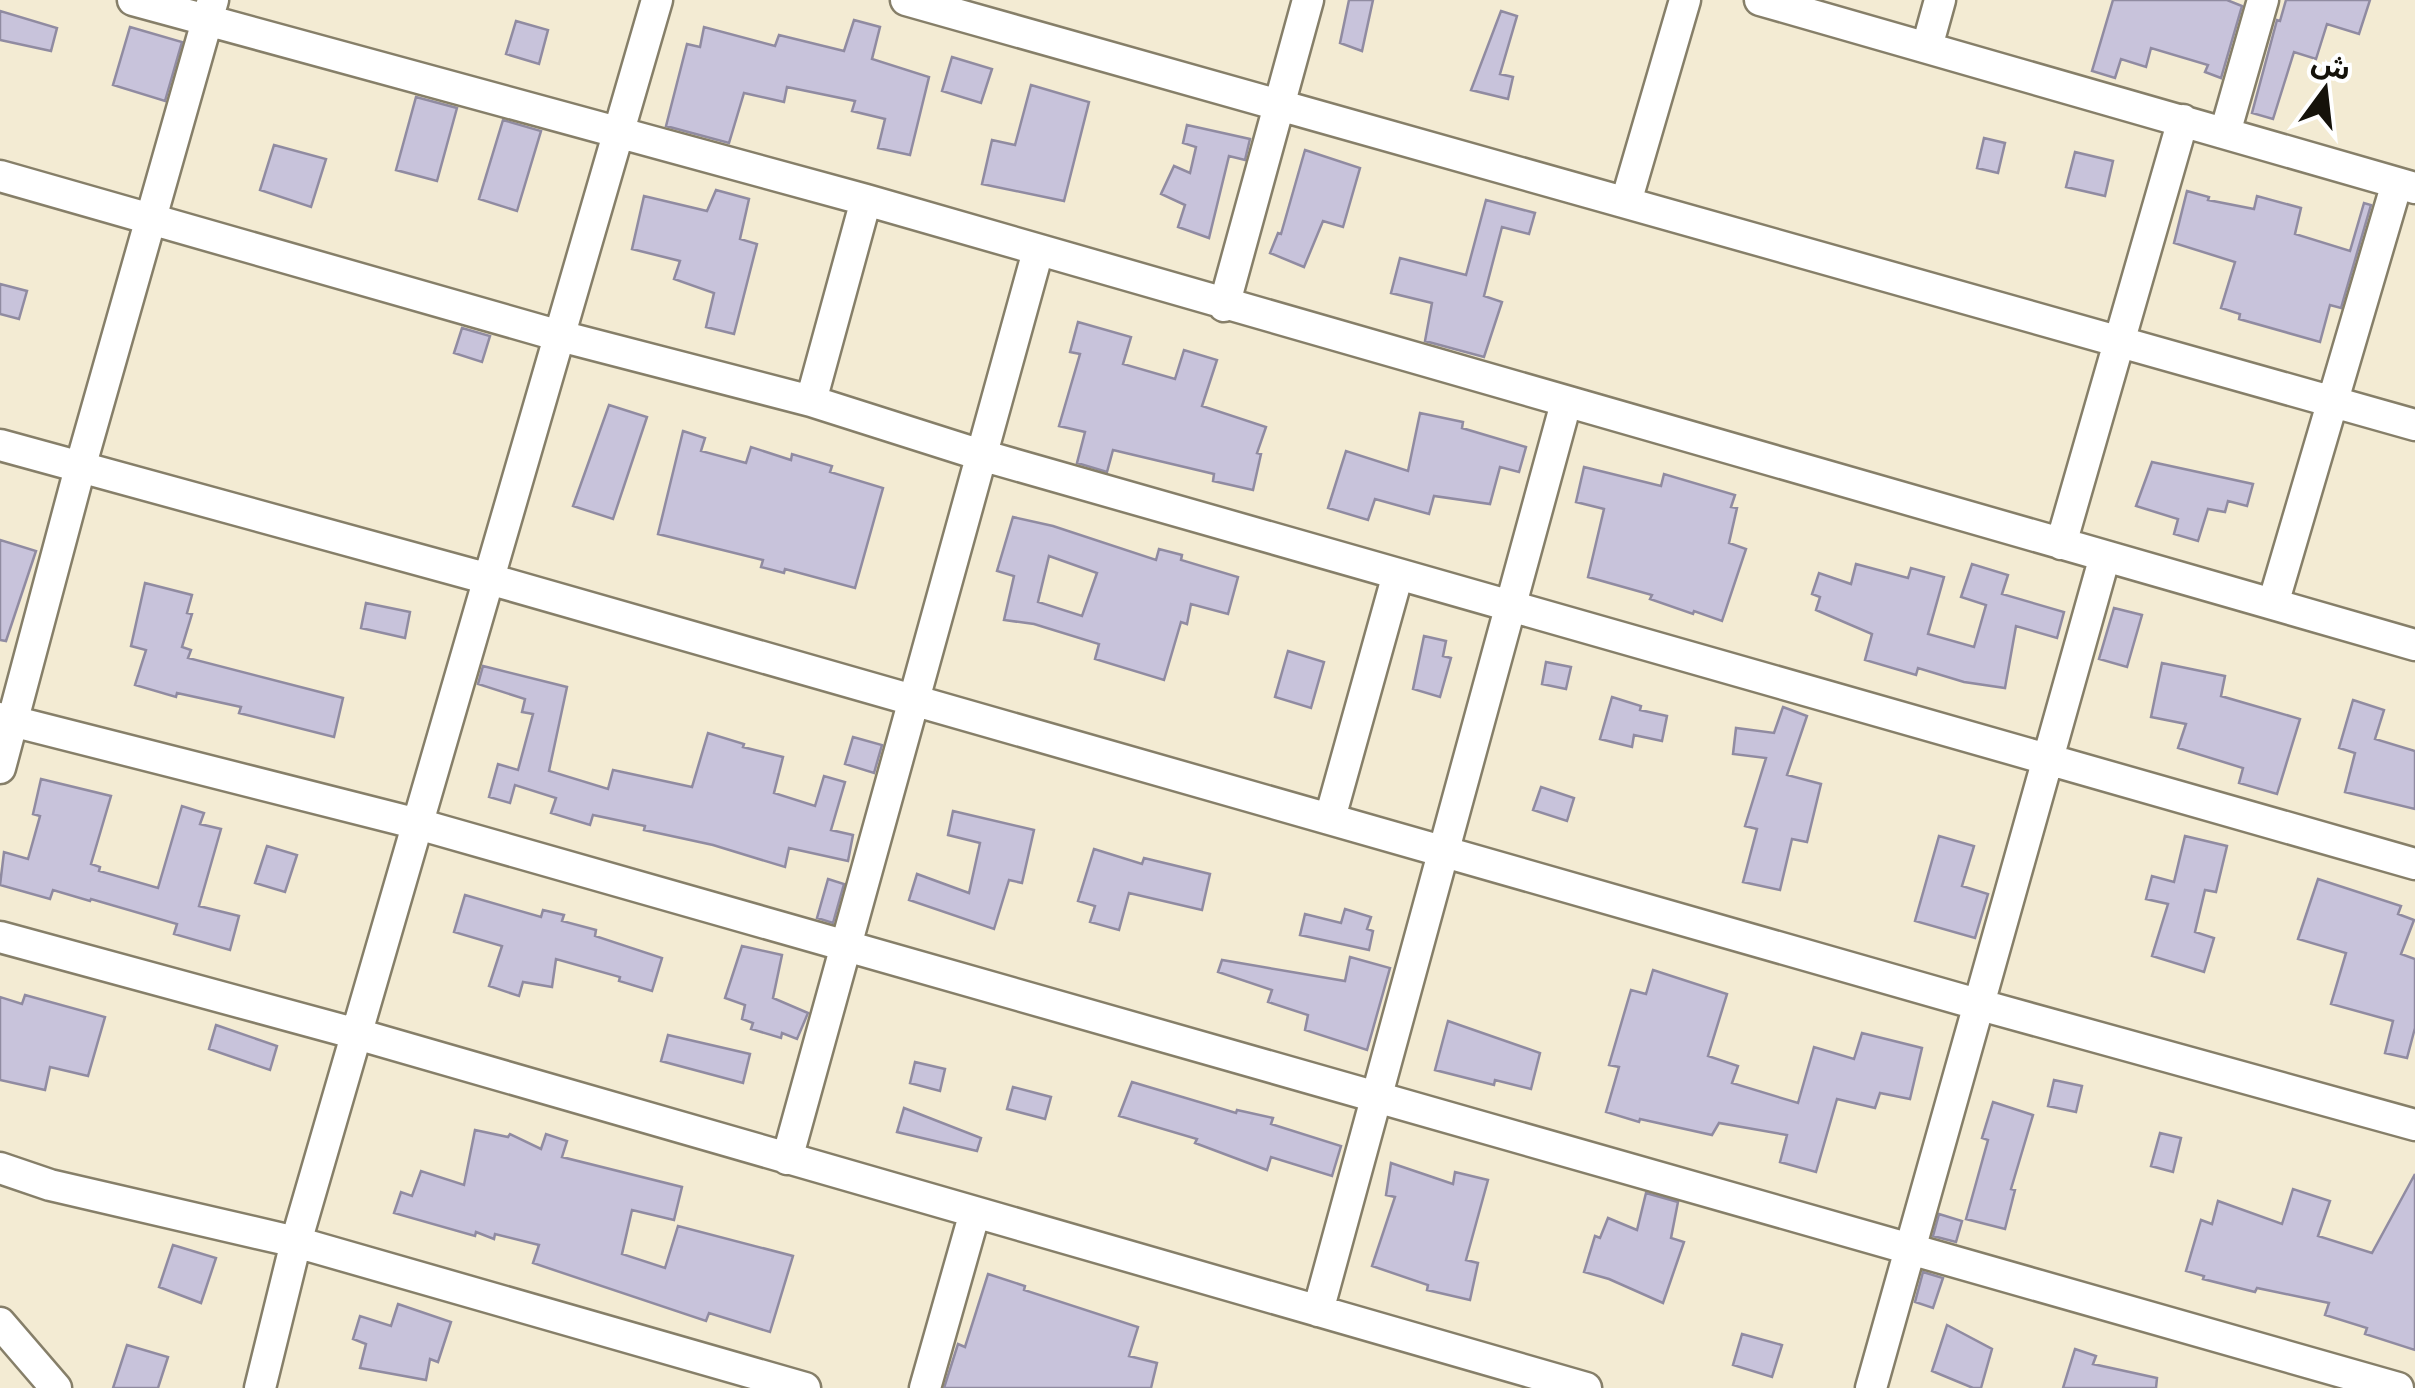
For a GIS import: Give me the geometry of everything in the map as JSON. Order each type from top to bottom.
[{"type":"street","points":[[133,0],[211,10],[619,133],[866,200],[1224,306],[2415,644]]},
{"type":"street","points":[[260,1388],[296,1242],[658,0]]},
{"type":"street","points":[[906,0],[2415,426]]},
{"type":"street","points":[[1224,306],[1308,0]]},
{"type":"street","points":[[1626,202],[1685,0]]},
{"type":"street","points":[[1760,0],[2406,186],[2332,404],[2273,604]]},
{"type":"street","points":[[1926,48],[1940,0]]},
{"type":"street","points":[[2225,133],[2262,0]]},
{"type":"street","points":[[0,768],[7,720],[211,10]]},
{"type":"street","points":[[2061,544],[2183,120]]},
{"type":"street","points":[[0,176],[560,336],[812,401],[982,454],[2415,864]]},
{"type":"street","points":[[812,401],[866,200]]},
{"type":"street","points":[[788,1159],[1038,251]]},
{"type":"street","points":[[1318,1311],[1566,402]]},
{"type":"street","points":[[0,444],[2415,1125]]},
{"type":"street","points":[[1871,1388],[2105,556]]},
{"type":"street","points":[[1330,818],[1398,574]]},
{"type":"street","points":[[7,720],[418,824],[2398,1388]]},
{"type":"street","points":[[0,936],[357,1034],[1569,1386]]},
{"type":"street","points":[[0,1168],[50,1185],[296,1242],[804,1388]]},
{"type":"street","points":[[925,1388],[976,1212]]},
{"type":"street","points":[[0,1323],[56,1388]]},
{"type":"building","points":[[1349,0],[1373,0],[1362,51],[1340,43]]},
{"type":"building","points":[[2113,0],[2227,0],[2242,6],[2221,78],[2205,72],[2208,65],[2151,48],[2146,67],[2121,59],[2115,78],[2092,71]]},
{"type":"building","points":[[2286,0],[2370,0],[2359,34],[2327,24],[2316,59],[2294,52],[2273,119],[2252,113]]},
{"type":"building","points":[[0,11],[57,28],[51,51],[0,40]]},
{"type":"building","points":[[1501,11],[1517,16],[1500,74],[1513,77],[1508,99],[1471,90]]},
{"type":"building","points":[[854,20],[880,27],[872,59],[929,77],[910,155],[878,148],[885,119],[852,111],[855,101],[787,87],[784,102],[744,93],[729,143],[666,126],[687,44],[700,47],[704,27],[775,46],[779,35],[844,51]]},
{"type":"building","points":[[516,21],[548,30],[539,64],[506,54]]},
{"type":"building","points":[[130,27],[182,42],[165,101],[113,85]]},
{"type":"building","points":[[952,57],[992,69],[981,103],[942,91]]},
{"type":"building","points":[[1031,85],[1089,102],[1064,201],[982,184],[992,140],[1015,145]]},
{"type":"building","points":[[416,97],[457,108],[437,181],[396,170]]},
{"type":"building","points":[[503,120],[541,131],[517,211],[479,199]]},
{"type":"building","points":[[1187,125],[1250,139],[1245,160],[1229,156],[1209,238],[1178,227],[1185,205],[1161,194],[1174,166],[1190,173],[1196,147],[1183,143]]},
{"type":"building","points":[[1984,138],[2005,143],[1998,173],[1977,168]]},
{"type":"building","points":[[274,145],[326,159],[311,207],[260,190]]},
{"type":"building","points":[[1305,150],[1360,168],[1343,227],[1323,221],[1304,267],[1270,253],[1278,233],[1281,234]]},
{"type":"building","points":[[2075,152],[2113,161],[2105,196],[2066,187]]},
{"type":"building","points":[[716,190],[749,199],[740,239],[757,244],[734,334],[706,327],[714,293],[674,279],[680,261],[632,249],[644,196],[707,211]]},
{"type":"building","points":[[2187,191],[2209,197],[2208,200],[2254,209],[2257,196],[2301,208],[2295,234],[2350,251],[2364,203],[2371,205],[2341,308],[2330,305],[2320,342],[2239,319],[2240,314],[2221,308],[2235,262],[2174,243]]},
{"type":"building","points":[[1486,200],[1535,213],[1529,234],[1502,227],[1484,296],[1502,302],[1484,357],[1425,341],[1432,303],[1391,293],[1400,258],[1466,275]]},
{"type":"building","points":[[0,284],[27,291],[19,319],[0,314]]},
{"type":"building","points":[[1078,322],[1131,337],[1123,364],[1175,379],[1184,350],[1217,360],[1202,406],[1266,427],[1257,453],[1261,454],[1253,490],[1213,481],[1214,474],[1113,450],[1107,472],[1077,463],[1085,432],[1059,426],[1080,354],[1070,352]]},
{"type":"building","points":[[462,328],[490,336],[482,362],[454,353]]},
{"type":"building","points":[[609,405],[647,417],[613,519],[573,506]]},
{"type":"building","points":[[1420,413],[1463,422],[1462,428],[1526,447],[1519,472],[1500,467],[1490,504],[1434,496],[1429,514],[1375,499],[1368,520],[1328,508],[1346,451],[1408,471]]},
{"type":"building","points":[[683,431],[705,438],[701,451],[746,463],[751,447],[791,460],[792,454],[832,466],[830,472],[883,488],[855,588],[785,569],[784,573],[761,567],[763,560],[658,534]]},
{"type":"building","points":[[2152,462],[2253,484],[2247,506],[2228,501],[2225,512],[2208,509],[2198,541],[2174,534],[2178,519],[2136,506]]},
{"type":"building","points":[[1584,467],[1661,486],[1664,474],[1735,495],[1731,507],[1737,508],[1729,543],[1746,549],[1722,621],[1588,577],[1604,509],[1576,502]]},
{"type":"building","points":[[1013,517],[1156,560],[1159,549],[1182,555],[1181,560],[1238,577],[1228,614],[1191,604],[1187,624],[1181,622],[1164,680],[1095,659],[1099,644],[1034,624],[1004,620],[1014,576],[997,571]],"holes":[[[1049,556],[1097,573],[1082,616],[1038,602]]]},
{"type":"building","points":[[0,540],[36,551],[6,641],[0,640]]},
{"type":"building","points":[[1856,564],[1908,578],[1911,568],[1944,577],[1928,634],[1974,647],[1986,605],[1961,597],[1972,564],[2008,575],[2002,594],[2064,612],[2057,638],[2016,626],[2005,688],[1964,682],[1918,668],[1916,675],[1865,660],[1872,634],[1816,610],[1820,597],[1812,594],[1819,573],[1851,584]]},
{"type":"building","points":[[145,583],[192,595],[187,613],[192,614],[182,647],[191,650],[188,658],[343,698],[334,737],[239,713],[241,707],[177,693],[176,697],[135,685],[146,650],[131,646]]},
{"type":"building","points":[[366,603],[410,612],[405,638],[361,628]]},
{"type":"building","points":[[2114,608],[2142,615],[2127,667],[2099,659]]},
{"type":"building","points":[[1424,636],[1446,641],[1443,656],[1451,658],[1440,697],[1413,689]]},
{"type":"building","points":[[1288,651],[1324,662],[1311,708],[1275,697]]},
{"type":"building","points":[[1546,662],[1571,667],[1566,689],[1542,684]]},
{"type":"building","points":[[2162,663],[2225,676],[2221,696],[2300,719],[2277,794],[2239,783],[2243,768],[2178,748],[2186,724],[2151,717]]},
{"type":"building","points":[[483,666],[567,687],[549,771],[608,789],[613,770],[692,787],[708,733],[783,757],[774,793],[815,806],[824,776],[845,782],[831,830],[853,835],[848,861],[789,848],[785,867],[713,845],[644,830],[645,826],[593,815],[590,825],[551,813],[556,798],[515,785],[510,803],[489,797],[498,764],[518,770],[533,714],[522,712],[525,699],[478,684]]},
{"type":"building","points":[[1612,697],[1641,706],[1640,710],[1667,716],[1662,741],[1634,735],[1632,747],[1600,739]]},
{"type":"building","points":[[2353,700],[2384,710],[2375,739],[2415,751],[2415,809],[2345,792],[2355,753],[2339,748]]},
{"type":"building","points":[[1783,707],[1807,716],[1787,775],[1821,784],[1807,842],[1792,839],[1780,890],[1743,882],[1757,829],[1745,826],[1766,758],[1733,754],[1736,728],[1774,733]]},
{"type":"building","points":[[853,737],[882,745],[874,773],[845,764]]},
{"type":"building","points":[[41,779],[111,796],[91,864],[100,867],[99,871],[158,888],[182,806],[204,813],[200,824],[221,829],[199,906],[239,916],[230,950],[174,934],[177,924],[91,899],[53,890],[50,899],[0,885],[4,852],[28,859],[40,816],[33,814]]},
{"type":"building","points":[[1541,787],[1574,798],[1567,821],[1533,810]]},
{"type":"building","points":[[953,811],[1034,830],[1022,883],[1009,880],[994,929],[909,900],[917,874],[969,893],[980,843],[948,835]]},
{"type":"building","points":[[1939,836],[1974,846],[1962,886],[1988,894],[1975,938],[1915,921]]},
{"type":"building","points":[[2185,836],[2227,846],[2216,892],[2205,890],[2195,932],[2214,938],[2204,972],[2152,956],[2168,904],[2146,899],[2152,876],[2174,882]]},
{"type":"building","points":[[267,846],[297,855],[285,892],[255,883]]},
{"type":"building","points":[[1094,849],[1142,864],[1144,858],[1210,874],[1202,910],[1129,893],[1119,930],[1090,922],[1095,906],[1078,901]]},
{"type":"building","points":[[828,879],[844,884],[833,923],[817,918]]},
{"type":"building","points":[[2318,879],[2401,906],[2398,914],[2414,920],[2401,954],[2415,959],[2415,1028],[2407,1058],[2385,1053],[2393,1021],[2331,1004],[2346,953],[2298,939]]},
{"type":"building","points":[[465,895],[541,917],[543,910],[564,915],[562,921],[596,930],[595,936],[662,958],[652,991],[619,981],[620,977],[556,959],[552,987],[523,982],[519,996],[489,986],[502,946],[454,932]]},
{"type":"building","points":[[1345,909],[1371,917],[1367,929],[1373,931],[1369,950],[1300,935],[1305,914],[1341,923]]},
{"type":"building","points":[[742,946],[782,955],[773,998],[808,1013],[797,1039],[751,1029],[753,1023],[742,1019],[745,1005],[725,998]]},
{"type":"building","points":[[1350,957],[1390,968],[1367,1050],[1305,1030],[1308,1015],[1268,1002],[1272,990],[1218,972],[1222,960],[1345,981]]},
{"type":"building","points":[[1653,970],[1727,994],[1708,1056],[1738,1066],[1732,1083],[1798,1103],[1814,1047],[1854,1059],[1862,1033],[1922,1048],[1910,1099],[1880,1093],[1875,1108],[1837,1099],[1816,1172],[1780,1162],[1787,1135],[1719,1123],[1712,1135],[1606,1112],[1619,1067],[1609,1065],[1631,990],[1646,994]]},
{"type":"building","points":[[25,995],[105,1017],[88,1076],[50,1067],[45,1090],[0,1080],[0,997],[22,1004]]},
{"type":"building","points":[[1448,1021],[1540,1053],[1531,1089],[1495,1080],[1494,1085],[1435,1070]]},
{"type":"building","points":[[216,1025],[277,1046],[270,1070],[209,1049]]},
{"type":"building","points":[[668,1035],[750,1054],[743,1083],[661,1061]]},
{"type":"building","points":[[915,1062],[945,1069],[940,1091],[910,1083]]},
{"type":"building","points":[[2054,1080],[2082,1086],[2076,1112],[2048,1106]]},
{"type":"building","points":[[1132,1082],[1236,1113],[1237,1110],[1273,1118],[1271,1124],[1341,1146],[1332,1176],[1271,1157],[1267,1170],[1195,1143],[1197,1139],[1119,1116]]},
{"type":"building","points":[[1013,1087],[1051,1097],[1045,1119],[1007,1109]]},
{"type":"building","points":[[1993,1102],[2033,1115],[2011,1189],[2015,1190],[2005,1229],[1966,1219],[1988,1140],[1982,1138]]},
{"type":"building","points":[[904,1108],[981,1138],[977,1151],[897,1132]]},
{"type":"building","points":[[475,1130],[508,1137],[510,1134],[541,1149],[546,1134],[567,1141],[562,1157],[682,1187],[674,1220],[632,1210],[622,1254],[665,1268],[678,1226],[793,1256],[770,1332],[709,1313],[706,1321],[533,1263],[539,1245],[495,1234],[494,1239],[476,1232],[475,1236],[394,1213],[401,1192],[412,1196],[421,1171],[464,1185]]},
{"type":"building","points":[[2160,1133],[2181,1138],[2173,1172],[2151,1166]]},
{"type":"building","points":[[1391,1163],[1453,1184],[1455,1172],[1488,1180],[1466,1260],[1478,1263],[1470,1300],[1427,1290],[1428,1285],[1372,1266],[1395,1197],[1386,1195]]},
{"type":"building","points":[[2415,1174],[2415,1350],[2365,1334],[2367,1328],[2325,1315],[2329,1303],[2257,1288],[2255,1292],[2186,1271],[2201,1220],[2212,1224],[2218,1201],[2282,1224],[2293,1189],[2330,1201],[2318,1236],[2372,1253]]},
{"type":"building","points":[[1646,1193],[1678,1202],[1671,1238],[1684,1242],[1663,1303],[1584,1272],[1595,1236],[1600,1238],[1608,1218],[1637,1230]]},
{"type":"building","points":[[1939,1214],[1962,1221],[1956,1242],[1933,1236]]},
{"type":"building","points":[[173,1245],[216,1258],[201,1303],[159,1287]]},
{"type":"building","points":[[1923,1272],[1943,1278],[1933,1308],[1915,1302]]},
{"type":"building","points":[[988,1274],[1025,1286],[1024,1290],[1138,1327],[1129,1356],[1157,1363],[1151,1388],[944,1388],[958,1344],[965,1347]]},
{"type":"building","points":[[398,1304],[451,1322],[438,1362],[430,1359],[426,1380],[360,1368],[366,1344],[353,1339],[360,1316],[391,1326]]},
{"type":"building","points":[[1947,1325],[1992,1349],[1981,1388],[1932,1371]]},
{"type":"building","points":[[1742,1334],[1782,1345],[1772,1377],[1733,1365]]},
{"type":"building","points":[[127,1345],[168,1357],[158,1388],[113,1388]]},
{"type":"building","points":[[2075,1349],[2096,1356],[2093,1364],[2157,1378],[2156,1388],[2063,1388]]}]
